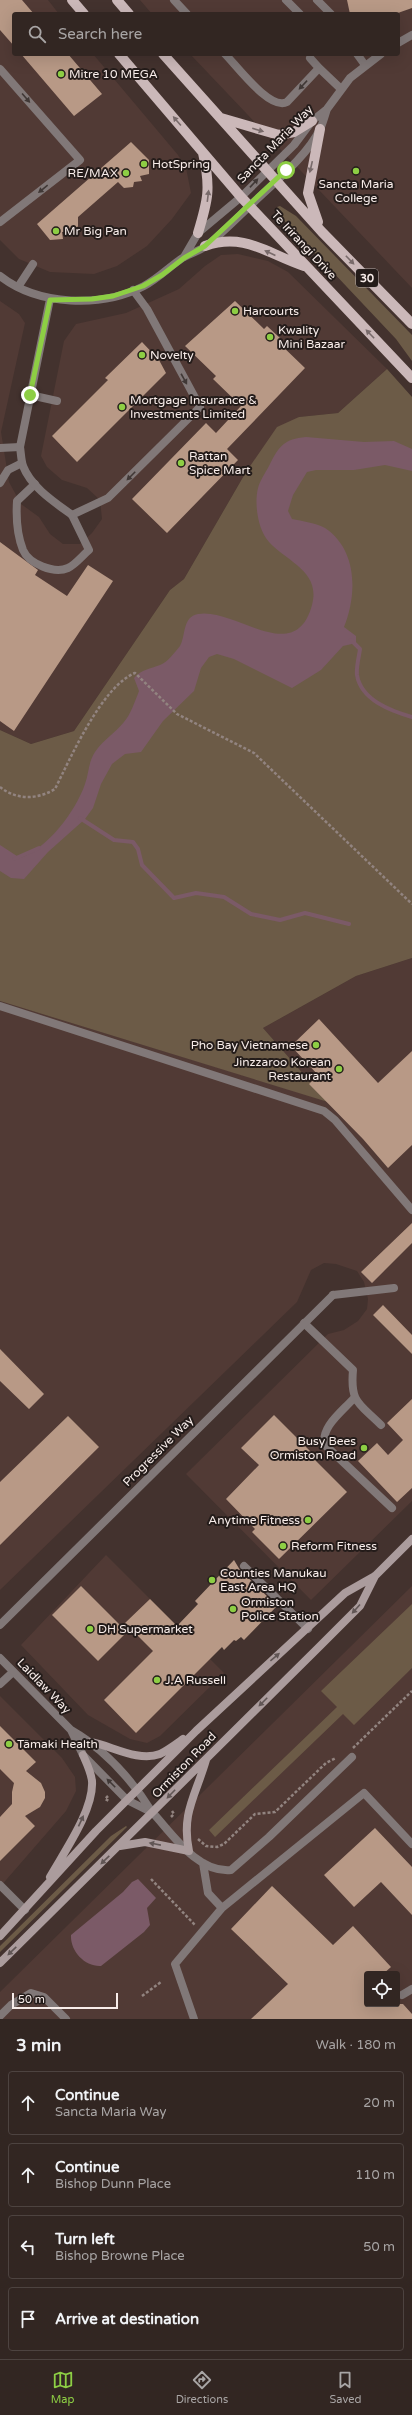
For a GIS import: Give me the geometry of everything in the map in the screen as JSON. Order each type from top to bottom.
[{"type":"main road","points":[[72,0],[82,12]]},
{"type":"main road","points":[[118,0],[127,12]]},
{"type":"main road","name":"Te Irirangi Drive","points":[[121,56],[250,206],[412,378]]},
{"type":"main road","name":"Te Irirangi Drive","points":[[165,56],[322,232],[412,324]]},
{"type":"main road","points":[[221,118],[279,135],[294,132],[312,122]]},
{"type":"main road","points":[[320,129],[308,192],[322,232]]},
{"type":"main road","points":[[198,233],[208,199],[209,185],[202,151]]},
{"type":"main road","points":[[205,246],[220,241],[244,241],[279,258],[306,267]]},
{"type":"main road","name":"Ormiston Road","points":[[0,1936],[138,1788],[196,1731],[270,1661],[308,1629],[345,1593],[375,1576],[412,1539]]},
{"type":"main road","name":"Ormiston Road","points":[[0,1963],[120,1846],[207,1757],[360,1606],[375,1576]]},
{"type":"main road","points":[[91,1742],[140,1756],[150,1756],[160,1753],[196,1731]]},
{"type":"main road","points":[[41,1891],[81,1821],[90,1797],[92,1782],[83,1755]]},
{"type":"main road","points":[[120,1846],[144,1842],[189,1851],[185,1833],[187,1815],[207,1757]]},
{"type":"street","points":[[174,0],[185,12]]},
{"type":"street","points":[[286,0],[298,12]]},
{"type":"street","points":[[317,0],[329,12]]},
{"type":"street","points":[[400,42],[411,37]]},
{"type":"street","points":[[227,56],[267,98],[282,104],[319,68]]},
{"type":"street","points":[[358,56],[365,65]]},
{"type":"street","name":"Sancta Maria Way","points":[[198,233],[242,196],[267,169],[294,145],[312,122],[327,108],[340,88],[365,65],[378,56]]},
{"type":"street","points":[[310,58],[340,88]]},
{"type":"street","points":[[0,69],[80,160],[0,222]]},
{"type":"street","name":"Sancta Maria Way","points":[[50,300],[92,299],[133,290],[162,275],[184,258],[205,246],[277,180],[309,145],[320,129],[327,108]]},
{"type":"street","points":[[184,258],[198,233]]},
{"type":"street","points":[[18,287],[33,264]]},
{"type":"street","points":[[0,276],[18,287],[50,300],[20,447],[22,463],[35,484],[52,501],[72,515],[89,550],[69,568],[54,570],[41,567],[23,551],[16,514],[17,501],[35,484]]},
{"type":"street","points":[[72,515],[108,498],[200,407],[159,332],[133,290]]},
{"type":"street","points":[[30,395],[57,400]]},
{"type":"street","points":[[0,448],[20,447]]},
{"type":"street","points":[[0,483],[8,470],[22,463]]},
{"type":"street","points":[[0,1006],[324,1111],[335,1120],[412,1210]]},
{"type":"street","name":"Progressive Way","points":[[0,1625],[333,1295],[394,1288]]},
{"type":"street","points":[[304,1323],[353,1370],[351,1388],[354,1398],[381,1425]]},
{"type":"street","points":[[354,1398],[326,1428],[323,1438],[325,1445],[392,1508]]},
{"type":"street","points":[[244,1566],[308,1629]]},
{"type":"street","name":"Laidlaw Way","points":[[0,1658],[71,1730],[91,1742],[138,1788],[153,1813]]},
{"type":"street","points":[[0,1684],[13,1672]]},
{"type":"street","name":"Laidlaw Way","points":[[71,1730],[83,1755],[127,1800],[153,1813]]},
{"type":"street","points":[[153,1813],[189,1851],[203,1863],[220,1870],[235,1869],[352,1757]]},
{"type":"street","points":[[194,2019],[175,1964],[222,1908],[364,1793],[412,1844]]},
{"type":"street","points":[[203,1863],[208,1893],[222,1908]]},
{"type":"street","points":[[0,1885],[25,1910]]},
{"type":"street","points":[[402,1995],[412,1989]]},
{"type":"street","points":[[0,2016],[11,2005],[30,1993],[44,1997],[66,2019]]},
{"type":"path","points":[[266,141],[266,150]]},
{"type":"path","points":[[266,146],[274,154]]},
{"type":"path","points":[[0,787],[17,796],[33,798],[55,789],[80,737],[104,701],[125,678],[134,673],[185,720],[254,753],[412,904]]},
{"type":"path","points":[[105,1799],[110,1794]]},
{"type":"path","points":[[101,1797],[109,1801]]},
{"type":"path","points":[[171,1817],[174,1814],[172,1811]]},
{"type":"path","points":[[196,1834],[206,1846],[216,1847],[224,1844],[248,1820]]},
{"type":"path","points":[[151,1880],[197,1928]]},
{"type":"path","points":[[142,1996],[161,1982]]},
{"type":"shaded area","points":[[0,0],[48,0],[57,12],[12,12],[12,56],[95,56],[178,155],[186,168],[191,193],[172,219],[147,246],[117,266],[94,274],[50,272],[19,259],[0,240]]},
{"type":"shaded area","name":"Sancta Maria College","points":[[140,0],[412,0],[412,288],[192,56],[400,56],[400,12],[150,12]]},
{"type":"shaded area","points":[[280,206],[296,216],[412,335],[412,361],[396,339],[280,216],[277,207]]},
{"type":"shaded area","points":[[238,254],[268,261],[288,272],[387,369],[338,413],[299,417],[246,472],[184,579],[170,590],[74,731],[31,744],[0,730],[0,301],[19,314],[25,323],[1,432],[9,482],[21,504],[39,517],[50,534],[63,544],[80,544],[92,533],[102,519],[100,500],[87,488],[62,480],[47,467],[41,456],[64,341],[76,324],[126,313],[179,289],[205,266],[221,255]]},
{"type":"shaded area","points":[[387,369],[412,397],[412,958],[356,976],[263,1028],[328,1102],[0,1001],[0,730],[31,744],[74,731],[170,590],[184,579],[246,472],[277,427],[299,417],[338,413]]},
{"type":"shaded area","points":[[306,437],[364,442],[394,441],[412,449],[412,471],[385,465],[354,470],[316,470],[307,472],[293,495],[288,511],[292,519],[313,523],[325,528],[336,537],[344,548],[352,574],[352,587],[351,601],[344,627],[356,636],[356,643],[343,646],[321,670],[292,688],[234,659],[217,654],[209,657],[201,668],[194,691],[163,721],[141,752],[125,754],[112,764],[101,784],[93,808],[85,819],[48,852],[24,879],[11,878],[0,871],[0,845],[20,858],[30,853],[50,838],[68,817],[81,795],[91,760],[95,752],[117,730],[131,711],[139,691],[134,678],[143,671],[163,664],[171,657],[182,642],[185,627],[189,619],[198,614],[213,614],[278,634],[292,632],[304,623],[312,605],[312,584],[301,568],[276,549],[265,537],[260,524],[256,502],[260,483],[279,449],[287,442]]},
{"type":"shaded area","points":[[412,958],[412,1501],[311,1600],[186,1474],[328,1334],[344,1330],[358,1321],[367,1309],[368,1299],[364,1282],[357,1271],[336,1264],[324,1263],[311,1270],[297,1302],[0,1590],[0,1001],[327,1101],[263,1028],[356,976]]},
{"type":"shaded area","points":[[106,1555],[224,1673],[160,1736],[147,1743],[130,1739],[88,1715],[21,1645]]},
{"type":"shaded area","points":[[412,1586],[412,2019],[0,2019],[0,1992]]},
{"type":"shaded area","points":[[412,1604],[412,1668],[354,1725],[343,1714],[215,1837],[209,1830],[337,1707],[321,1691]]},
{"type":"shaded area","points":[[0,1696],[62,1758],[75,1777],[76,1791],[66,1811],[0,1887]]},
{"type":"shaded area","points":[[126,1826],[127,1827],[0,1952],[0,1946],[111,1836]]},
{"type":"shaded area","points":[[138,1879],[156,1898],[147,1908],[150,1925],[144,1932],[101,1966],[95,1966],[84,1961],[73,1947],[71,1935],[123,1892],[132,1882]]},
{"type":"building","points":[[0,0],[22,0],[32,12],[12,12],[12,44],[0,30]]},
{"type":"building","points":[[347,0],[412,0],[412,8],[400,12],[350,12]]},
{"type":"building","name":"Mitre 10 MEGA","points":[[23,56],[70,56],[102,94],[74,116]]},
{"type":"building","points":[[131,142],[149,160],[149,174],[140,176],[142,181],[134,182],[133,187],[124,188],[118,182],[78,217],[78,226],[75,231],[62,232],[63,239],[50,240],[37,224]]},
{"type":"building","points":[[235,301],[264,329],[267,326],[281,339],[278,342],[305,368],[227,449],[238,460],[167,533],[132,499],[206,423],[216,433],[241,406],[213,379],[216,376],[185,346]]},
{"type":"building","points":[[142,342],[159,360],[166,373],[77,462],[52,436],[108,380],[105,378]]},
{"type":"building","points":[[0,542],[38,570],[35,575],[67,596],[88,565],[113,581],[14,731],[0,721]]},
{"type":"building","points":[[319,1019],[378,1083],[412,1051],[412,1145],[388,1168],[363,1139],[309,1084],[318,1075],[291,1046]]},
{"type":"building","points":[[412,1223],[412,1243],[372,1283],[361,1272]]},
{"type":"building","points":[[383,1305],[412,1335],[412,1354],[373,1315]]},
{"type":"building","points":[[0,1349],[44,1394],[29,1409],[0,1381]]},
{"type":"building","points":[[412,1399],[412,1488],[397,1502],[358,1461],[377,1443],[388,1455],[403,1440],[387,1423]]},
{"type":"building","points":[[274,1415],[318,1459],[316,1461],[347,1492],[279,1559],[252,1532],[255,1529],[226,1499],[259,1465],[241,1448]]},
{"type":"building","points":[[68,1416],[99,1447],[0,1545],[0,1482]]},
{"type":"building","points":[[234,1560],[240,1570],[277,1606],[244,1640],[241,1637],[236,1641],[234,1640],[224,1650],[222,1647],[136,1733],[104,1700],[153,1651],[125,1623],[150,1599],[177,1626],[198,1604],[195,1601]]},
{"type":"building","name":"DH Supermarket","points":[[81,1586],[127,1632],[98,1661],[52,1615]]},
{"type":"building","points":[[0,1726],[36,1762],[26,1771],[41,1783],[45,1792],[45,1798],[40,1807],[25,1816],[35,1826],[0,1861],[0,1817],[12,1804],[14,1783],[0,1769]]},
{"type":"building","points":[[375,1828],[412,1867],[412,1915],[381,1882],[354,1907],[324,1875]]},
{"type":"building","points":[[272,1886],[333,1945],[353,1926],[391,1967],[386,1971],[364,1971],[364,2007],[400,2007],[400,2004],[403,2004],[412,2014],[412,2019],[251,2019],[288,1984],[231,1929]]},
{"type":"waterway","points":[[351,640],[360,649],[357,675],[364,691],[371,698],[386,708],[412,717]]},
{"type":"waterway","points":[[80,818],[114,840],[133,842],[138,849],[142,865],[174,898],[196,893],[224,897],[251,914],[280,920],[305,913],[349,924]]},
{"type":"waterway","points":[[14,859],[39,848]]},
{"type":"place","name":"Mitre 10 MEGA","points":[[61,74]]},
{"type":"place","name":"HotSpring","points":[[144,164]]},
{"type":"place","name":"Sancta Maria College","points":[[356,171]]},
{"type":"place","name":"RE/MAX","points":[[126,173]]},
{"type":"place","name":"Mr Big Pan","points":[[56,231]]},
{"type":"place","name":"Harcourts","points":[[235,311]]},
{"type":"place","name":"Kwality Mini Bazaar","points":[[270,337]]},
{"type":"place","name":"Novelty","points":[[142,355]]},
{"type":"place","name":"Mortgage Insurance & Investments Limited","points":[[122,407]]},
{"type":"place","name":"Rattan Spice Mart","points":[[181,463]]},
{"type":"place","name":"Pho Bay Vietnamese","points":[[316,1045]]},
{"type":"place","name":"Jinzzaroo Korean Restaurant","points":[[339,1069]]},
{"type":"place","name":"Busy Bees Ormiston Road","points":[[364,1448]]},
{"type":"place","name":"Anytime Fitness","points":[[308,1520]]},
{"type":"place","name":"Reform Fitness","points":[[283,1546]]},
{"type":"place","name":"Counties Manukau East Area HQ","points":[[212,1580]]},
{"type":"place","name":"Ormiston Police Station","points":[[233,1609]]},
{"type":"place","name":"DH Supermarket","points":[[90,1629]]},
{"type":"place","name":"J.A Russell","points":[[157,1680]]},
{"type":"place","name":"Tāmaki Health","points":[[9,1744]]},
{"type":"route","points":[[30,395],[50,300],[71,301],[113,296],[143,286],[162,275],[184,258],[205,246],[250,206],[286,170]]}]
